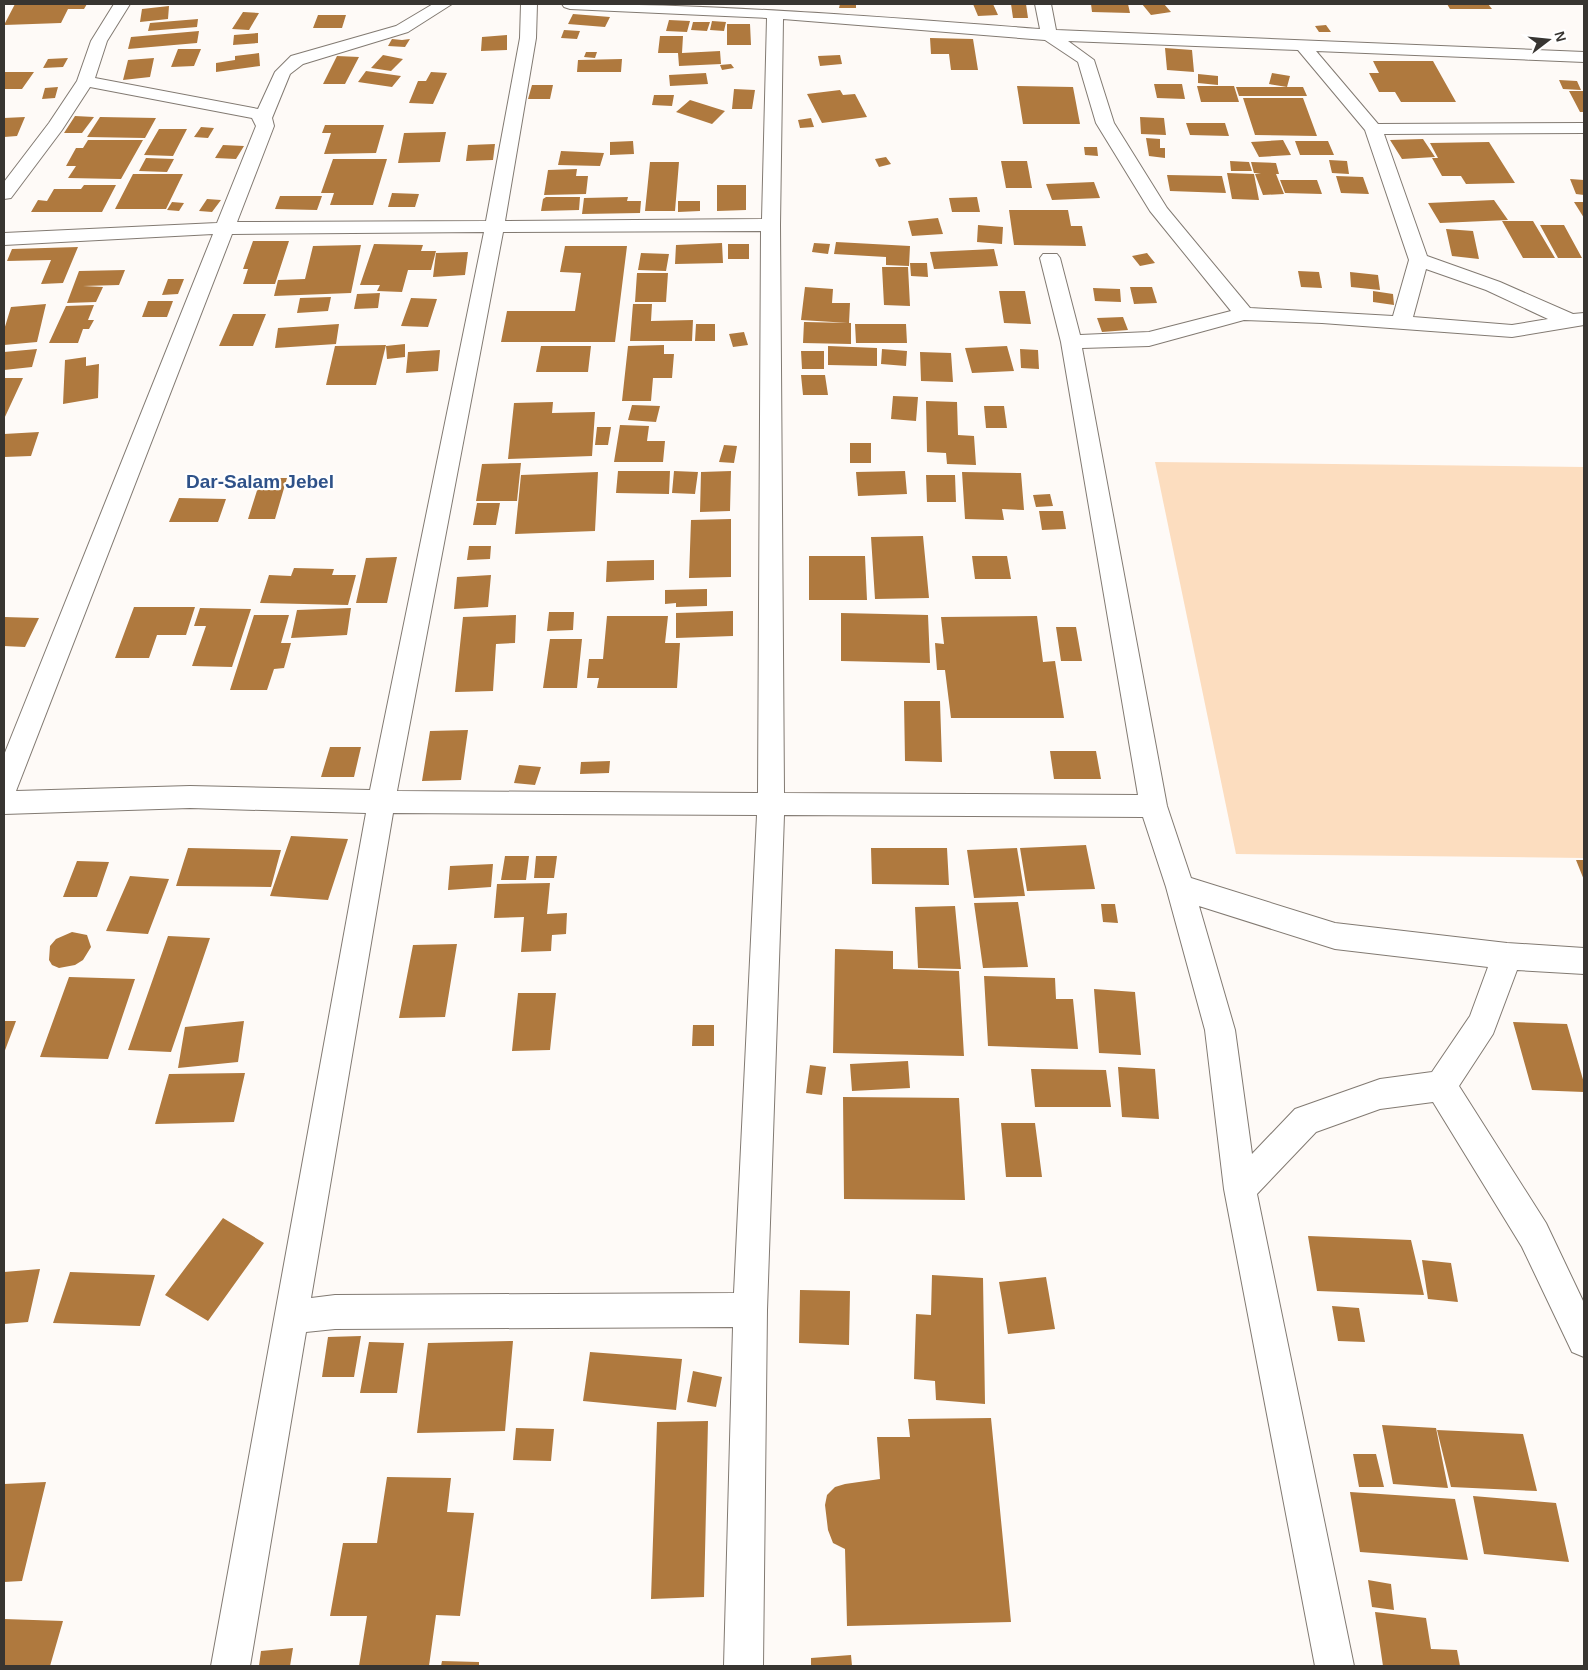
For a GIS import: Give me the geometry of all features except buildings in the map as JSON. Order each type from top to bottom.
[{"type":"street","points":[[4,194],[56,126],[85,81],[100,41],[122,4]]},
{"type":"street","points":[[4,788],[226,228],[265,126],[263,118],[283,72],[296,60],[402,29],[444,4]]},
{"type":"street","points":[[230,1666],[381,802],[495,226],[528,38],[529,4]]},
{"type":"street","points":[[570,4],[775,14],[1049,35],[1584,57]]},
{"type":"street","points":[[1043,4],[1049,35],[1086,60],[1105,123],[1159,211],[1244,314]]},
{"type":"street","points":[[744,1666],[750,1310],[771,803],[771,225],[775,14]]},
{"type":"street","points":[[1303,46],[1373,129],[1419,260],[1401,324]]},
{"type":"street","points":[[85,81],[247,112],[263,118]]},
{"type":"street","points":[[1373,129],[1584,128]]},
{"type":"street","points":[[4,239],[226,228],[771,225]]},
{"type":"street","points":[[1050,258],[1071,342],[1153,806],[1180,887],[1220,1030],[1240,1189],[1336,1666]]},
{"type":"street","points":[[1419,260],[1493,286],[1578,320]]},
{"type":"street","points":[[1071,342],[1149,338],[1244,314],[1322,317],[1512,331],[1578,320]]},
{"type":"street","points":[[4,803],[190,797],[381,802],[1153,806]]},
{"type":"street","points":[[1180,887],[1335,936],[1507,956],[1584,960]]},
{"type":"street","points":[[1240,1189],[1306,1120],[1380,1094],[1441,1086],[1482,1024],[1507,956]]},
{"type":"street","points":[[1441,1086],[1534,1235],[1584,1340]]},
{"type":"street","points":[[290,1317],[335,1312],[750,1310]]},
{"type":"shaded area","points":[[1155,462],[1584,467],[1584,858],[1236,854]]},
{"type":"district","name":"Dar-Salam Jebel","points":[[260,481]]}]
